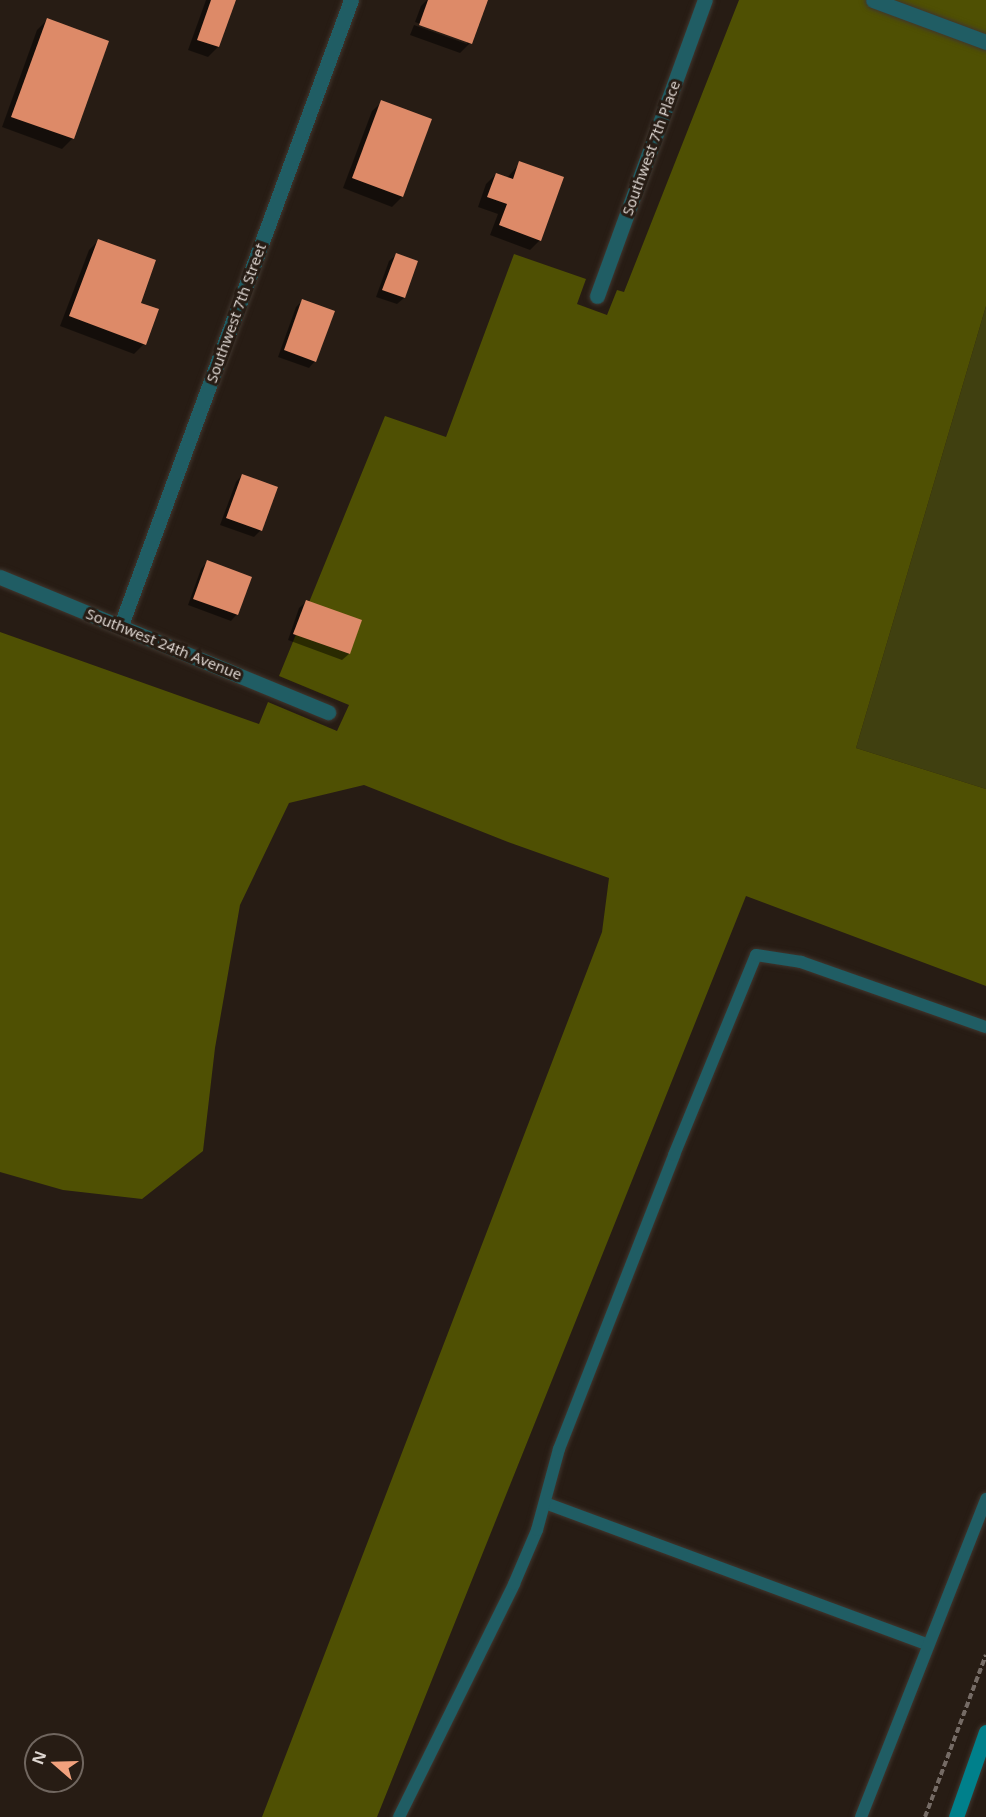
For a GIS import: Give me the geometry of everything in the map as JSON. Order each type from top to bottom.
[{"type":"main road","points":[[956,1817],[986,1732]]},
{"type":"street","name":"Southwest 7th Street","points":[[121,625],[351,0]]},
{"type":"street","name":"Southwest 7th Place","points":[[597,296],[705,0]]},
{"type":"street","points":[[873,0],[986,42]]},
{"type":"street","name":"Southwest 24th Avenue","points":[[0,577],[328,712]]},
{"type":"lane","points":[[399,1817],[514,1584],[537,1530],[559,1449],[674,1155],[756,955],[801,962],[986,1027]]},
{"type":"lane","points":[[861,1817],[986,1499]]},
{"type":"lane","points":[[545,1503],[928,1645]]},
{"type":"path","points":[[925,1817],[986,1655]]},
{"type":"shaded area","points":[[739,0],[986,0],[986,306],[856,748],[986,789],[986,986],[746,896],[377,1817],[262,1817],[602,932],[609,878],[508,842],[364,785],[289,803],[240,905],[215,1048],[203,1151],[142,1199],[63,1190],[0,1172],[0,632],[259,724],[268,702],[337,731],[349,705],[279,676],[385,416],[446,437],[514,254],[586,279],[577,304],[607,315],[617,290],[624,292]]},
{"type":"shaded area","points":[[986,306],[986,789],[856,748]]},
{"type":"building","points":[[211,0],[236,0],[219,47],[197,40]]},
{"type":"building","points":[[428,0],[488,0],[472,44],[419,25]]},
{"type":"building","points":[[47,18],[109,41],[74,139],[11,117]]},
{"type":"building","points":[[381,100],[432,119],[403,197],[352,178]]},
{"type":"building","points":[[519,161],[564,177],[541,241],[499,225],[507,204],[487,197],[496,173],[513,179]]},
{"type":"building","points":[[98,239],[156,260],[141,303],[159,309],[146,345],[69,316]]},
{"type":"building","points":[[396,253],[418,261],[405,298],[382,290]]},
{"type":"building","points":[[302,299],[335,311],[316,362],[284,350]]},
{"type":"building","points":[[242,474],[278,487],[262,531],[226,518]]},
{"type":"building","points":[[207,560],[252,577],[238,615],[193,599]]},
{"type":"building","points":[[306,600],[362,620],[350,654],[293,634]]}]
